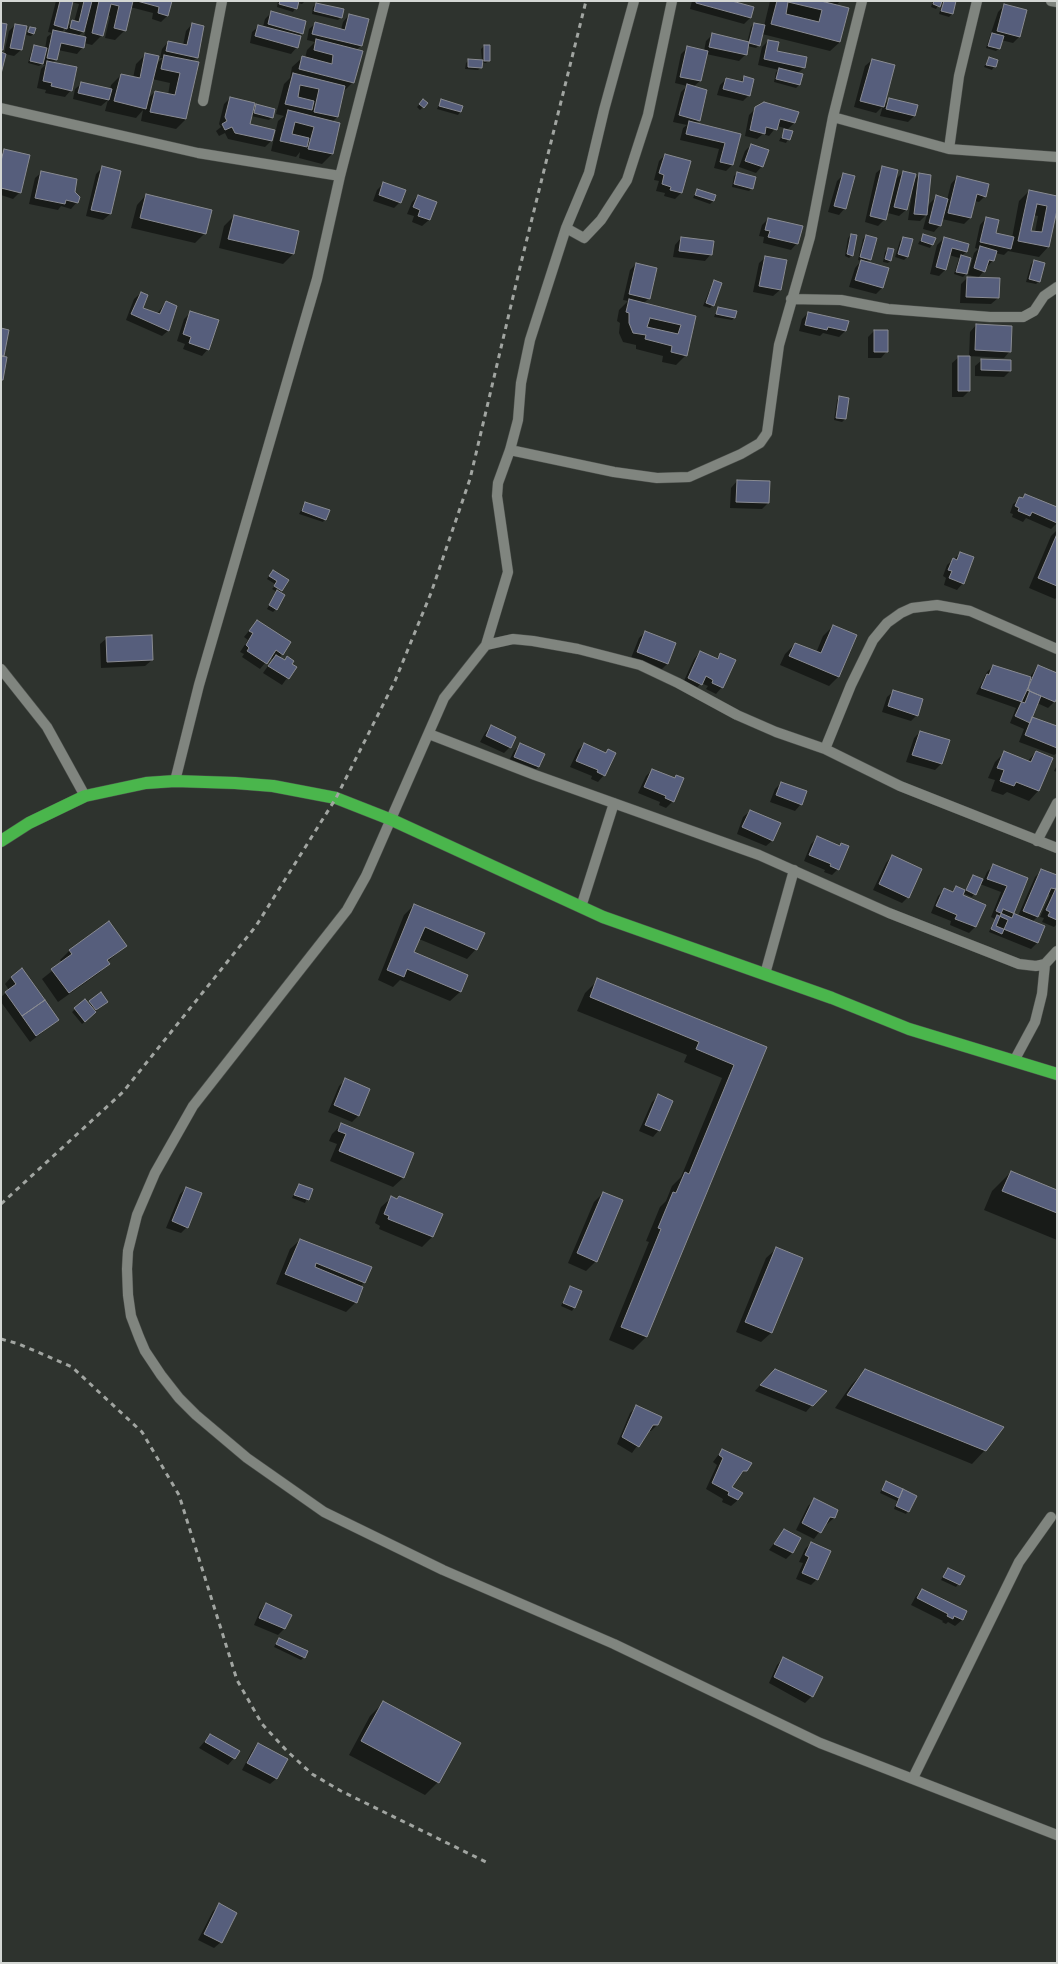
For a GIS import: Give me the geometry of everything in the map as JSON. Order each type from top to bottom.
[{"type":"highway","points":[[1,842],[29,823],[86,796],[146,783],[175,781],[236,783],[306,791],[336,798],[392,820],[603,917],[832,998],[909,1029],[1057,1074]]},
{"type":"street","points":[[175,781],[199,685],[317,279],[340,176],[385,1]]},
{"type":"street","points":[[634,1],[604,110],[589,173],[566,228],[530,340],[521,382],[518,420],[510,450],[498,483],[497,496],[508,572],[486,645],[444,698],[392,820],[366,876],[346,910],[193,1106],[155,1173],[137,1215],[128,1251],[127,1270],[131,1316],[145,1351],[161,1375],[196,1415],[247,1458],[324,1512],[443,1570],[614,1644],[820,1743],[1057,1835]]},
{"type":"street","points":[[566,228],[584,238],[601,220],[627,180],[648,115],[672,1]]},
{"type":"street","points":[[510,450],[614,472],[657,478],[688,477],[741,454],[760,443],[767,433],[779,345],[810,237],[833,117],[862,1]]},
{"type":"street","points":[[949,148],[959,76],[977,1]]},
{"type":"street","points":[[1050,1],[1057,2]]},
{"type":"street","points":[[203,101],[220,3]]},
{"type":"street","points":[[1,108],[198,153],[340,176]]},
{"type":"street","points":[[833,117],[949,148],[1057,157]]},
{"type":"street","points":[[791,300],[841,300],[888,309],[990,317],[1023,317],[1034,311],[1044,296],[1057,287]]},
{"type":"street","points":[[825,749],[851,685],[873,640],[887,623],[901,613],[912,608],[937,605],[970,611],[1057,649]]},
{"type":"street","points":[[486,645],[513,639],[532,641],[578,649],[640,665],[678,683],[736,715],[776,732],[825,749],[900,786],[1057,848]]},
{"type":"street","points":[[1,669],[47,727],[86,796]]},
{"type":"street","points":[[429,734],[759,855],[861,901],[958,941],[1027,966],[1045,964],[1057,951]]},
{"type":"street","points":[[580,907],[614,803]]},
{"type":"street","points":[[1037,841],[1057,803]]},
{"type":"street","points":[[765,974],[794,870]]},
{"type":"street","points":[[1014,1061],[1035,1022],[1042,994],[1045,964]]},
{"type":"street","points":[[913,1778],[1019,1562],[1051,1517]]},
{"type":"building","points":[[60,1],[73,1],[67,29],[54,25]]},
{"type":"building","points":[[84,1],[92,1],[84,32],[70,28],[72,20],[79,22]]},
{"type":"building","points":[[99,1],[133,1],[126,31],[114,28],[119,6],[111,4],[103,36],[92,33]]},
{"type":"building","points":[[137,1],[172,1],[168,16],[158,13],[159,7]]},
{"type":"building","points":[[280,1],[299,1],[297,9],[279,4]]},
{"type":"building","points":[[696,1],[732,1],[754,7],[751,18],[696,3]]},
{"type":"building","points":[[777,1],[821,1],[849,8],[840,42],[771,24]],"holes":[[[788,2],[822,10],[819,22],[786,14]]]},
{"type":"building","points":[[934,1],[942,1],[940,7],[933,4]]},
{"type":"building","points":[[944,1],[956,1],[953,14],[941,11]]},
{"type":"building","points":[[316,3],[344,9],[342,18],[314,11]]},
{"type":"building","points":[[1004,4],[1027,10],[1020,37],[997,31]]},
{"type":"building","points":[[271,11],[306,21],[303,34],[268,24]]},
{"type":"building","points":[[349,14],[369,19],[362,46],[312,34],[315,22],[345,30]]},
{"type":"building","points":[[1,23],[7,24],[3,50],[1,50]]},
{"type":"building","points":[[192,23],[204,26],[198,58],[166,51],[168,41],[187,45]]},
{"type":"building","points":[[754,23],[765,25],[760,46],[749,43]]},
{"type":"building","points":[[15,24],[27,26],[22,50],[10,48]]},
{"type":"building","points":[[258,25],[301,36],[298,48],[255,36]]},
{"type":"building","points":[[30,27],[36,28],[34,34],[28,32]]},
{"type":"building","points":[[53,30],[86,37],[84,48],[61,43],[57,60],[47,58]]},
{"type":"building","points":[[712,33],[749,42],[747,55],[709,47]]},
{"type":"building","points":[[992,33],[1004,36],[1000,49],[988,46]]},
{"type":"building","points":[[316,39],[363,51],[354,83],[299,69],[302,56],[332,64],[333,55],[314,50]]},
{"type":"building","points":[[768,40],[779,42],[777,51],[807,57],[805,68],[764,59]]},
{"type":"building","points":[[34,45],[47,48],[43,64],[30,61]]},
{"type":"building","points":[[484,45],[490,45],[490,61],[484,61]]},
{"type":"building","points":[[687,46],[708,51],[701,81],[680,77]]},
{"type":"building","points":[[1,52],[6,54],[1,74]]},
{"type":"building","points":[[145,53],[159,56],[146,109],[114,101],[121,74],[140,78]]},
{"type":"building","points":[[164,55],[199,62],[186,119],[150,112],[155,91],[175,95],[180,73],[161,69]]},
{"type":"building","points":[[989,57],[998,60],[996,67],[986,65]]},
{"type":"building","points":[[468,59],[483,60],[482,68],[468,67]]},
{"type":"building","points":[[872,59],[895,65],[884,107],[860,101]]},
{"type":"building","points":[[47,61],[77,67],[72,91],[51,86],[52,83],[43,81]]},
{"type":"building","points":[[779,68],[803,74],[800,85],[776,79]]},
{"type":"building","points":[[293,73],[345,86],[338,117],[314,112],[319,89],[300,85],[298,97],[314,101],[312,110],[285,104]]},
{"type":"building","points":[[744,76],[754,79],[750,96],[723,89],[726,78],[743,82]]},
{"type":"building","points":[[81,82],[112,89],[109,100],[78,93]]},
{"type":"building","points":[[687,84],[707,90],[700,121],[679,115]]},
{"type":"building","points":[[230,97],[255,103],[250,124],[275,130],[272,141],[235,133],[232,127],[225,130],[222,124],[227,121],[225,117]]},
{"type":"building","points":[[889,98],[918,105],[915,116],[886,109]]},
{"type":"building","points":[[423,99],[428,103],[424,108],[419,104]]},
{"type":"building","points":[[441,99],[463,106],[461,112],[439,106]]},
{"type":"building","points":[[764,102],[799,112],[795,123],[780,119],[777,130],[766,127],[765,134],[750,130],[755,107]]},
{"type":"building","points":[[256,104],[275,109],[273,118],[254,113]]},
{"type":"building","points":[[288,110],[340,123],[333,154],[308,149],[314,127],[295,122],[292,134],[309,138],[307,147],[280,141]]},
{"type":"building","points":[[689,121],[741,134],[733,165],[720,162],[725,143],[686,134]]},
{"type":"building","points":[[784,129],[793,131],[790,140],[782,138]]},
{"type":"building","points":[[751,144],[769,150],[763,167],[745,161]]},
{"type":"building","points":[[4,149],[30,155],[21,193],[1,188],[1,161]]},
{"type":"building","points":[[665,154],[691,161],[682,193],[670,190],[671,187],[662,184],[664,175],[659,173]]},
{"type":"building","points":[[102,166],[121,171],[111,214],[91,210]]},
{"type":"building","points":[[882,166],[898,170],[886,220],[870,216]]},
{"type":"building","points":[[41,171],[77,179],[75,192],[80,197],[78,203],[66,200],[65,204],[35,198]]},
{"type":"building","points":[[903,171],[916,174],[907,210],[894,207]]},
{"type":"building","points":[[737,172],[756,177],[753,189],[734,184]]},
{"type":"building","points":[[843,173],[855,176],[846,209],[834,206]]},
{"type":"building","points":[[919,173],[931,175],[927,215],[914,214]]},
{"type":"building","points":[[957,176],[989,184],[986,197],[977,194],[971,218],[948,213]]},
{"type":"building","points":[[383,182],[406,190],[401,203],[379,195]]},
{"type":"building","points":[[697,189],[716,195],[714,201],[695,195]]},
{"type":"building","points":[[1029,190],[1057,196],[1057,210],[1049,247],[1018,241]],"holes":[[[1037,204],[1047,206],[1042,232],[1031,231]]]},
{"type":"building","points":[[146,194],[212,210],[206,234],[140,218]]},
{"type":"building","points":[[418,195],[437,202],[430,220],[418,216],[420,210],[413,207]]},
{"type":"building","points":[[936,195],[948,199],[941,226],[929,223]]},
{"type":"building","points":[[234,215],[299,231],[294,254],[228,239]]},
{"type":"building","points":[[986,217],[999,220],[996,233],[1014,237],[1011,249],[980,242]]},
{"type":"building","points":[[768,218],[803,226],[798,244],[768,237],[770,231],[765,230]]},
{"type":"building","points":[[851,234],[857,235],[853,256],[847,254]]},
{"type":"building","points":[[923,234],[936,238],[933,245],[921,241]]},
{"type":"building","points":[[866,235],[877,238],[871,260],[860,257]]},
{"type":"building","points":[[681,237],[714,241],[712,255],[679,251]]},
{"type":"building","points":[[903,237],[913,239],[908,257],[898,254]]},
{"type":"building","points":[[944,237],[969,244],[967,252],[952,248],[946,270],[936,267]]},
{"type":"building","points":[[980,246],[997,251],[994,261],[989,260],[985,272],[974,268]]},
{"type":"building","points":[[888,248],[894,249],[891,261],[885,259]]},
{"type":"building","points":[[961,255],[971,258],[967,274],[956,272]]},
{"type":"building","points":[[765,256],[787,260],[781,290],[759,286]]},
{"type":"building","points":[[861,260],[889,268],[883,288],[855,280]]},
{"type":"building","points":[[1034,260],[1045,263],[1040,282],[1029,279]]},
{"type":"building","points":[[636,263],[657,268],[650,299],[629,294]]},
{"type":"building","points":[[967,277],[1000,278],[999,298],[966,297]]},
{"type":"building","points":[[714,280],[722,283],[714,306],[706,303]]},
{"type":"building","points":[[141,292],[148,295],[143,308],[160,314],[166,301],[177,306],[169,331],[131,314]]},
{"type":"building","points":[[629,299],[696,316],[687,356],[671,352],[672,346],[645,339],[646,335],[633,333],[629,323],[629,313],[626,312]],"holes":[[[650,318],[681,325],[678,334],[647,327]]]},
{"type":"building","points":[[718,307],[737,311],[735,318],[716,314]]},
{"type":"building","points":[[190,311],[219,320],[209,350],[189,343],[191,337],[183,334]]},
{"type":"building","points":[[808,312],[849,321],[846,331],[828,327],[827,330],[805,325]]},
{"type":"building","points":[[976,324],[1012,326],[1011,352],[975,350]]},
{"type":"building","points":[[1,328],[9,330],[4,356],[1,356]]},
{"type":"building","points":[[874,330],[888,330],[888,352],[874,352]]},
{"type":"building","points":[[1,356],[7,357],[3,380],[1,380]]},
{"type":"building","points":[[958,356],[970,356],[970,391],[958,391]]},
{"type":"building","points":[[981,359],[1011,360],[1011,371],[981,370]]},
{"type":"building","points":[[839,396],[849,398],[846,419],[836,418]]},
{"type":"building","points":[[737,480],[770,481],[769,503],[736,502]]},
{"type":"building","points":[[1025,494],[1057,507],[1057,523],[1032,512],[1030,516],[1018,511],[1019,508],[1015,506],[1019,497],[1023,498]]},
{"type":"building","points":[[305,502],[330,510],[326,520],[302,511]]},
{"type":"building","points":[[1057,534],[1057,586],[1038,578]]},
{"type":"building","points":[[960,552],[974,557],[964,584],[949,578],[952,571],[948,570],[953,558],[957,560]]},
{"type":"building","points":[[273,570],[289,580],[282,591],[274,586],[277,581],[269,576]]},
{"type":"building","points":[[277,590],[285,595],[277,610],[269,605]]},
{"type":"building","points":[[257,620],[291,642],[283,655],[276,650],[267,664],[247,651],[249,648],[246,645],[253,633],[249,631]]},
{"type":"building","points":[[833,625],[857,635],[839,677],[789,656],[795,643],[821,653]]},
{"type":"building","points":[[645,631],[676,643],[668,664],[637,652]]},
{"type":"building","points":[[152,635],[153,660],[107,662],[106,637]]},
{"type":"building","points":[[700,651],[718,659],[720,653],[736,660],[723,688],[712,683],[713,680],[706,676],[702,685],[688,678]]},
{"type":"building","points":[[276,655],[285,660],[287,656],[294,661],[292,664],[297,667],[289,679],[268,666]]},
{"type":"building","points":[[993,665],[1031,677],[1028,689],[1030,690],[1025,703],[981,688]]},
{"type":"building","points":[[1038,665],[1057,673],[1057,698],[1055,702],[1027,690]]},
{"type":"building","points":[[893,690],[923,699],[918,716],[888,706]]},
{"type":"building","points":[[1027,690],[1041,696],[1030,723],[1015,716]]},
{"type":"building","points":[[1032,717],[1057,726],[1057,748],[1025,735]]},
{"type":"building","points":[[491,725],[516,737],[511,748],[486,736]]},
{"type":"building","points":[[920,731],[950,740],[942,764],[912,755]]},
{"type":"building","points":[[520,743],[545,754],[539,767],[514,757]]},
{"type":"building","points":[[584,743],[606,753],[608,749],[616,753],[605,776],[597,772],[598,770],[576,761]]},
{"type":"building","points":[[1004,751],[1031,762],[1036,751],[1053,758],[1039,791],[1016,782],[1014,786],[1000,781],[1004,770],[997,768]]},
{"type":"building","points":[[652,769],[675,778],[676,775],[684,778],[674,802],[665,798],[666,796],[644,787]]},
{"type":"building","points":[[781,782],[807,791],[802,805],[776,795]]},
{"type":"building","points":[[750,810],[781,823],[773,841],[742,827]]},
{"type":"building","points":[[817,836],[840,846],[841,843],[849,846],[839,870],[830,866],[831,864],[809,855]]},
{"type":"building","points":[[892,855],[922,869],[909,898],[879,884]]},
{"type":"building","points":[[993,864],[1028,878],[1012,918],[996,911],[1007,886],[987,879]]},
{"type":"building","points":[[1041,869],[1057,875],[1057,886],[1056,889],[1051,888],[1038,917],[1023,911]]},
{"type":"building","points":[[973,875],[983,879],[976,895],[966,890]]},
{"type":"building","points":[[956,886],[965,890],[963,895],[986,905],[976,927],[955,919],[957,915],[936,906],[944,888],[953,892]]},
{"type":"building","points":[[1057,886],[1057,920],[1048,916],[1050,912],[1046,910]]},
{"type":"building","points":[[414,904],[485,933],[477,950],[425,927],[414,952],[468,975],[461,992],[407,969],[404,977],[387,970]]},
{"type":"building","points":[[1003,909],[1045,926],[1038,943],[996,926]]},
{"type":"building","points":[[997,915],[1008,920],[1002,934],[991,929]]},
{"type":"building","points":[[109,921],[127,946],[107,960],[110,964],[69,993],[51,969],[72,954],[69,950]]},
{"type":"building","points":[[22,968],[45,1000],[22,1016],[5,992],[16,984],[11,977]]},
{"type":"building","points":[[597,978],[767,1047],[647,1337],[621,1327],[661,1229],[658,1228],[673,1192],[676,1193],[685,1172],[689,1174],[734,1065],[696,1049],[699,1042],[590,997]]},
{"type":"building","points":[[101,992],[108,1002],[96,1010],[89,1001]]},
{"type":"building","points":[[85,999],[96,1012],[85,1022],[74,1008]]},
{"type":"building","points":[[45,1000],[59,1020],[36,1036],[22,1016]]},
{"type":"building","points":[[345,1078],[370,1089],[359,1116],[334,1105]]},
{"type":"building","points":[[658,1094],[673,1101],[660,1131],[645,1125]]},
{"type":"building","points":[[341,1123],[414,1153],[404,1178],[339,1151],[346,1134],[338,1131]]},
{"type":"building","points":[[1011,1171],[1057,1190],[1057,1213],[1002,1191]]},
{"type":"building","points":[[299,1184],[313,1189],[309,1200],[294,1195]]},
{"type":"building","points":[[186,1187],[202,1193],[188,1228],[172,1221]]},
{"type":"building","points":[[603,1192],[623,1200],[597,1262],[577,1253]]},
{"type":"building","points":[[391,1196],[397,1199],[399,1196],[443,1214],[433,1237],[388,1219],[389,1216],[384,1214]]},
{"type":"building","points":[[300,1239],[372,1267],[365,1283],[316,1263],[315,1267],[363,1287],[357,1303],[285,1274]]},
{"type":"building","points":[[776,1247],[803,1258],[772,1333],[745,1322]]},
{"type":"building","points":[[570,1286],[582,1291],[575,1308],[563,1303]]},
{"type":"building","points":[[775,1369],[827,1391],[813,1406],[760,1385]]},
{"type":"building","points":[[865,1369],[1004,1427],[986,1451],[847,1395]]},
{"type":"building","points":[[636,1405],[662,1417],[658,1425],[653,1425],[639,1447],[622,1437]]},
{"type":"building","points":[[722,1449],[752,1463],[747,1471],[743,1471],[732,1487],[743,1493],[738,1500],[728,1495],[729,1492],[712,1483],[723,1458],[719,1455]]},
{"type":"building","points":[[886,1481],[903,1489],[899,1498],[882,1490]]},
{"type":"building","points":[[903,1489],[917,1496],[909,1512],[896,1506]]},
{"type":"building","points":[[814,1498],[838,1510],[835,1518],[830,1517],[821,1533],[802,1523]]},
{"type":"building","points":[[784,1529],[801,1538],[793,1553],[774,1544]]},
{"type":"building","points":[[811,1542],[831,1551],[818,1580],[802,1573],[809,1557],[805,1555]]},
{"type":"building","points":[[948,1568],[965,1576],[960,1585],[943,1577]]},
{"type":"building","points":[[922,1589],[967,1611],[963,1620],[954,1616],[953,1619],[947,1616],[948,1614],[917,1598]]},
{"type":"building","points":[[266,1603],[292,1615],[285,1629],[259,1618]]},
{"type":"building","points":[[279,1638],[308,1651],[305,1658],[276,1644]]},
{"type":"building","points":[[783,1657],[823,1677],[813,1697],[774,1677]]},
{"type":"building","points":[[383,1701],[461,1743],[439,1783],[361,1741]]},
{"type":"building","points":[[210,1734],[240,1751],[235,1759],[205,1742]]},
{"type":"building","points":[[258,1743],[288,1759],[277,1779],[247,1763]]},
{"type":"building","points":[[219,1903],[237,1913],[222,1943],[204,1934]]},
{"type":"railway","points":[[1,1204],[123,1092],[256,926],[336,798],[395,681],[431,593],[470,479],[521,263],[586,1]]},
{"type":"railway","points":[[1,1339],[19,1344],[72,1367],[142,1432],[179,1495],[237,1680],[262,1724],[287,1751],[312,1774],[341,1791],[488,1863]]}]
